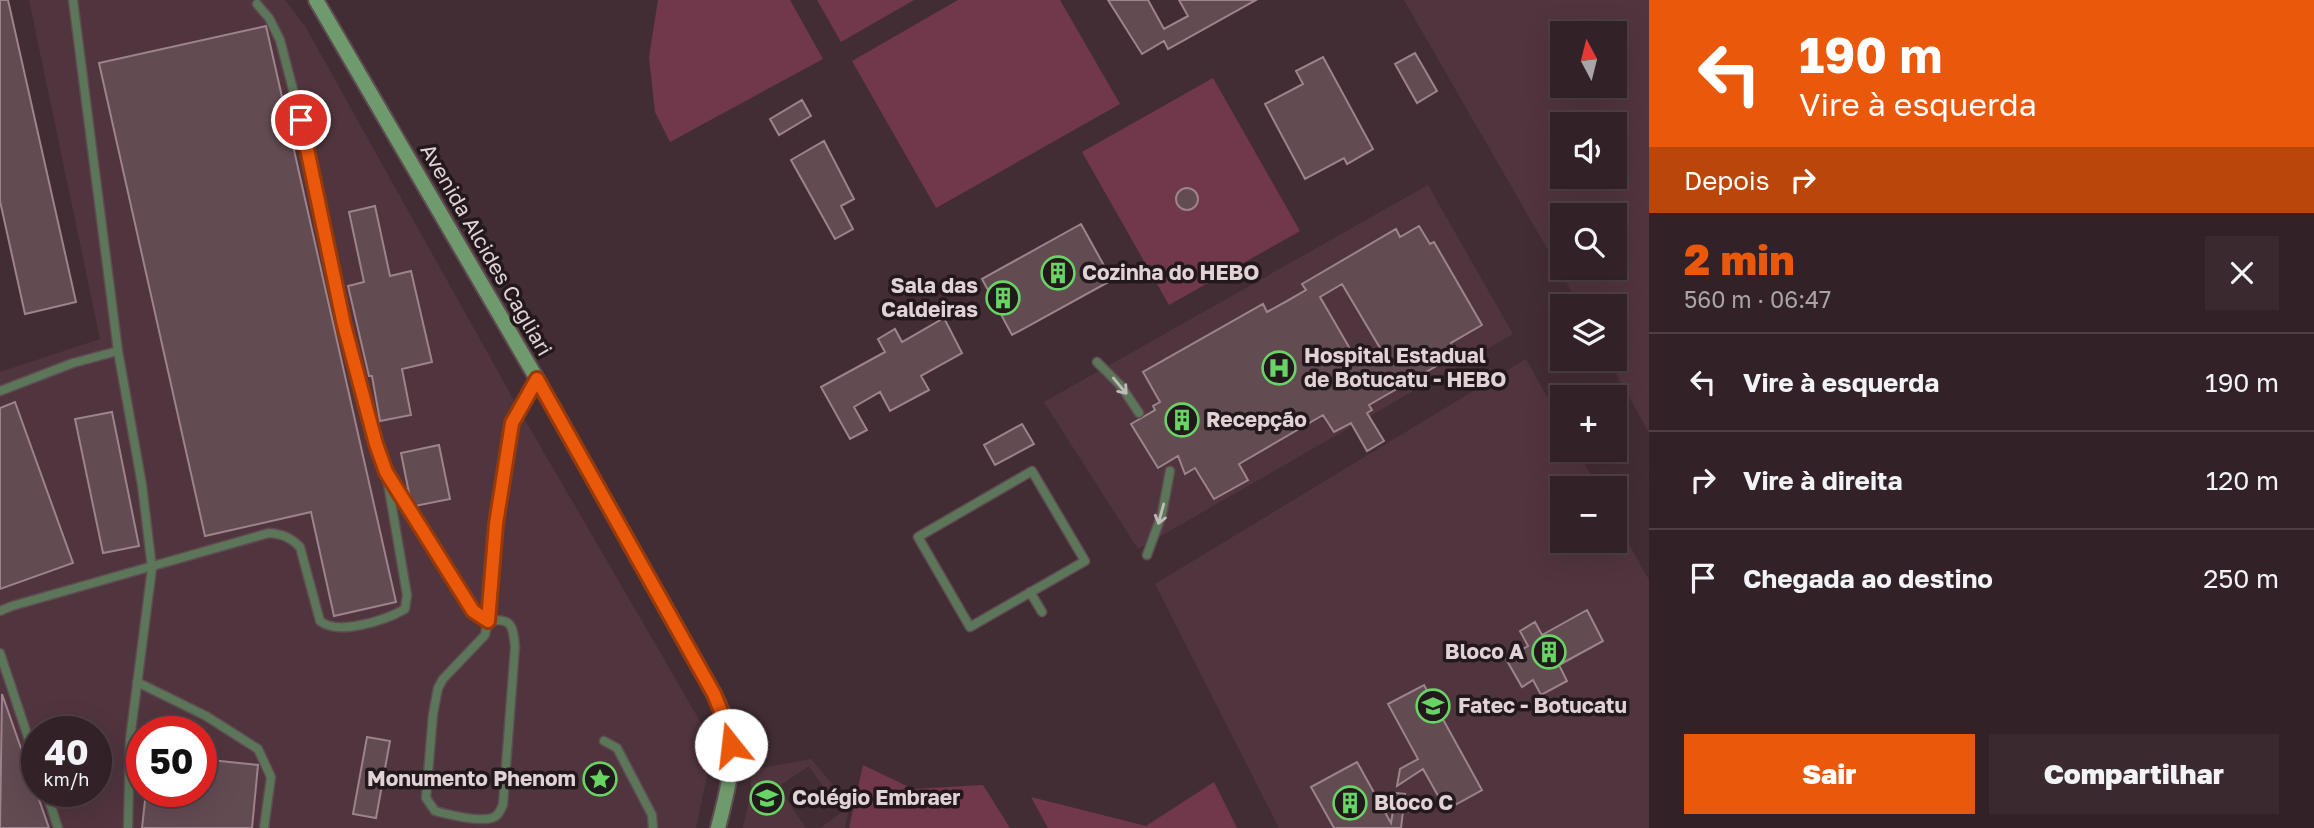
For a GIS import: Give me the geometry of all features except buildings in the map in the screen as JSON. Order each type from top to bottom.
[{"type":"main road","name":"Avenida Alcides Cagliari","points":[[316,0],[537,379],[714,694],[727,726],[731,745],[731,766],[718,828]]},
{"type":"lane","points":[[74,0],[118,351],[142,485],[152,568],[130,739],[128,828]]},
{"type":"lane","points":[[0,611],[269,533],[281,534],[300,547],[320,621],[326,627],[344,629],[397,614],[405,609],[407,595],[386,472],[344,325],[301,120],[280,40],[269,18],[257,4]]},
{"type":"lane","points":[[0,391],[74,363],[118,351]]},
{"type":"lane","points":[[1097,362],[1121,386],[1139,413]]},
{"type":"lane","points":[[386,472],[473,611],[488,621],[503,619],[509,622],[514,631],[503,805],[499,814],[493,818],[461,817],[435,811],[426,798],[433,714],[440,683],[485,635],[488,621],[496,524],[512,423],[537,379]]},
{"type":"lane","points":[[1032,471],[1085,561],[1030,592],[970,627],[918,537],[1032,471]]},
{"type":"lane","points":[[1147,555],[1162,514],[1170,471]]},
{"type":"lane","points":[[1030,592],[1042,612]]},
{"type":"lane","points":[[0,653],[21,716]]},
{"type":"lane","points":[[137,682],[206,716],[258,749],[271,777],[264,828]]},
{"type":"lane","points":[[604,741],[617,748],[652,815],[653,828]]},
{"type":"lane","points":[[51,807],[58,828]]},
{"type":"shaded area","points":[[29,0],[285,0],[305,26],[521,413],[704,728],[708,772],[696,828],[0,828],[0,372],[100,339]]},
{"type":"shaded area","points":[[658,0],[790,0],[823,59],[670,142],[655,112],[649,57]]},
{"type":"shaded area","points":[[817,0],[914,0],[841,42]]},
{"type":"shaded area","points":[[958,0],[1060,0],[1120,104],[936,208],[852,61]]},
{"type":"shaded area","points":[[1404,0],[1649,0],[1649,433],[1627,393],[1627,385],[1622,385],[1615,371],[1627,371],[1627,294],[1573,294],[1565,280],[1627,280],[1627,203],[1550,203],[1550,254]]},
{"type":"shaded area","points":[[1213,78],[1300,231],[1169,305],[1082,152]]},
{"type":"shaded area","name":"Hospital Estadual de Botucatu - HEBO","points":[[1428,185],[1513,334],[1138,549],[1044,402]]},
{"type":"shaded area","name":"Fatec - Botucatu","points":[[1526,359],[1550,402],[1550,462],[1584,462],[1591,476],[1550,476],[1550,553],[1627,553],[1627,541],[1649,580],[1649,828],[1279,828],[1155,584]]},
{"type":"shaded area","name":"Colégio Embraer","points":[[811,759],[850,805],[845,828],[820,828],[841,813],[809,766],[778,787],[806,828],[743,828],[751,791],[751,770]]},
{"type":"shaded area","points":[[863,765],[913,789],[983,785],[1010,828],[849,828]]},
{"type":"shaded area","points":[[1214,782],[1237,828],[1048,828],[1031,797],[1146,826]]},
{"type":"place","name":"Cozinha do HEBO","points":[[1058,273]]},
{"type":"place","name":"Sala das Caldeiras","points":[[1003,298]]},
{"type":"place","name":"Hospital Estadual de Botucatu - HEBO","points":[[1279,368]]},
{"type":"place","name":"Recepção","points":[[1182,420]]},
{"type":"place","name":"Bloco A","points":[[1549,652]]},
{"type":"place","name":"Fatec - Botucatu","points":[[1433,706]]},
{"type":"place","name":"Monumento Phenom","points":[[600,779]]},
{"type":"place","name":"Colégio Embraer","points":[[767,798]]},
{"type":"place","name":"Bloco C","points":[[1350,803]]},
{"type":"route","points":[[301,120],[344,325],[376,444],[386,472],[473,611],[488,621],[496,524],[512,423],[537,379],[714,694],[727,726],[731,745]]}]
